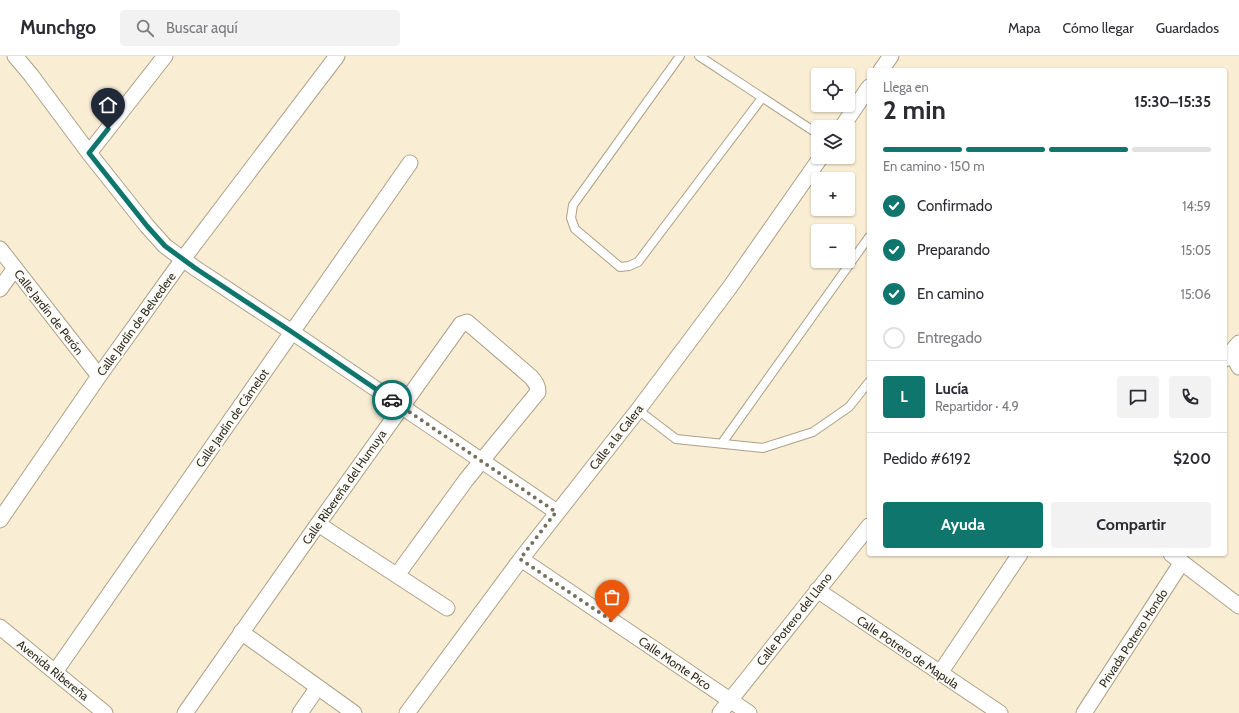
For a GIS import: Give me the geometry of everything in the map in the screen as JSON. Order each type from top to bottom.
[{"type":"street","points":[[15,56],[32,75],[89,153],[147,226],[165,246],[556,512]]},
{"type":"street","points":[[89,153],[165,56]]},
{"type":"street","name":"Calle Jardín de Belvedere","points":[[0,520],[99,376],[183,259],[337,56]]},
{"type":"street","points":[[882,68],[891,56]]},
{"type":"street","points":[[847,120],[867,90]]},
{"type":"street","name":"Calle Jardín de Cámelot","points":[[55,672],[410,163]]},
{"type":"street","name":"Calle a la Calera","points":[[407,713],[520,559],[638,410],[730,287],[816,164]]},
{"type":"street","name":"Calle Jardín de Perón","points":[[0,249],[99,376]]},
{"type":"street","points":[[0,289],[15,268]]},
{"type":"street","name":"Calle Ribereña del Humuya","points":[[185,713],[460,324],[467,322],[531,377],[538,387],[538,392],[466,480],[397,575]]},
{"type":"street","points":[[1232,351],[1239,366]]},
{"type":"street","points":[[318,524],[447,608]]},
{"type":"street","name":"Calle Potrero del Llano","points":[[720,713],[867,528]]},
{"type":"street","points":[[940,673],[1019,556]]},
{"type":"street","points":[[1176,558],[1239,606]]},
{"type":"street","name":"Privada Potrero Hondo","points":[[1084,713],[1176,558]]},
{"type":"street","name":"Calle Monte Pico","points":[[520,559],[749,713]]},
{"type":"street","name":"Calle Potrero de Mapula","points":[[817,590],[1000,713]]},
{"type":"street","name":"Avenida Ribereña","points":[[0,627],[106,713]]},
{"type":"street","points":[[241,632],[354,713]]},
{"type":"street","points":[[300,713],[318,687]]},
{"type":"lane","points":[[680,56],[573,205],[571,218],[576,228],[620,267],[629,266],[638,262],[762,98]]},
{"type":"lane","points":[[699,56],[811,130]]},
{"type":"lane","points":[[722,443],[867,240]]},
{"type":"lane","points":[[638,410],[676,439],[763,448],[813,432],[849,406],[867,384]]},
{"type":"way so far","points":[[392,400],[556,512],[520,559],[612,621]]},
{"type":"route","points":[[108,129],[89,153],[147,226],[165,246],[195,268],[392,400]]}]
